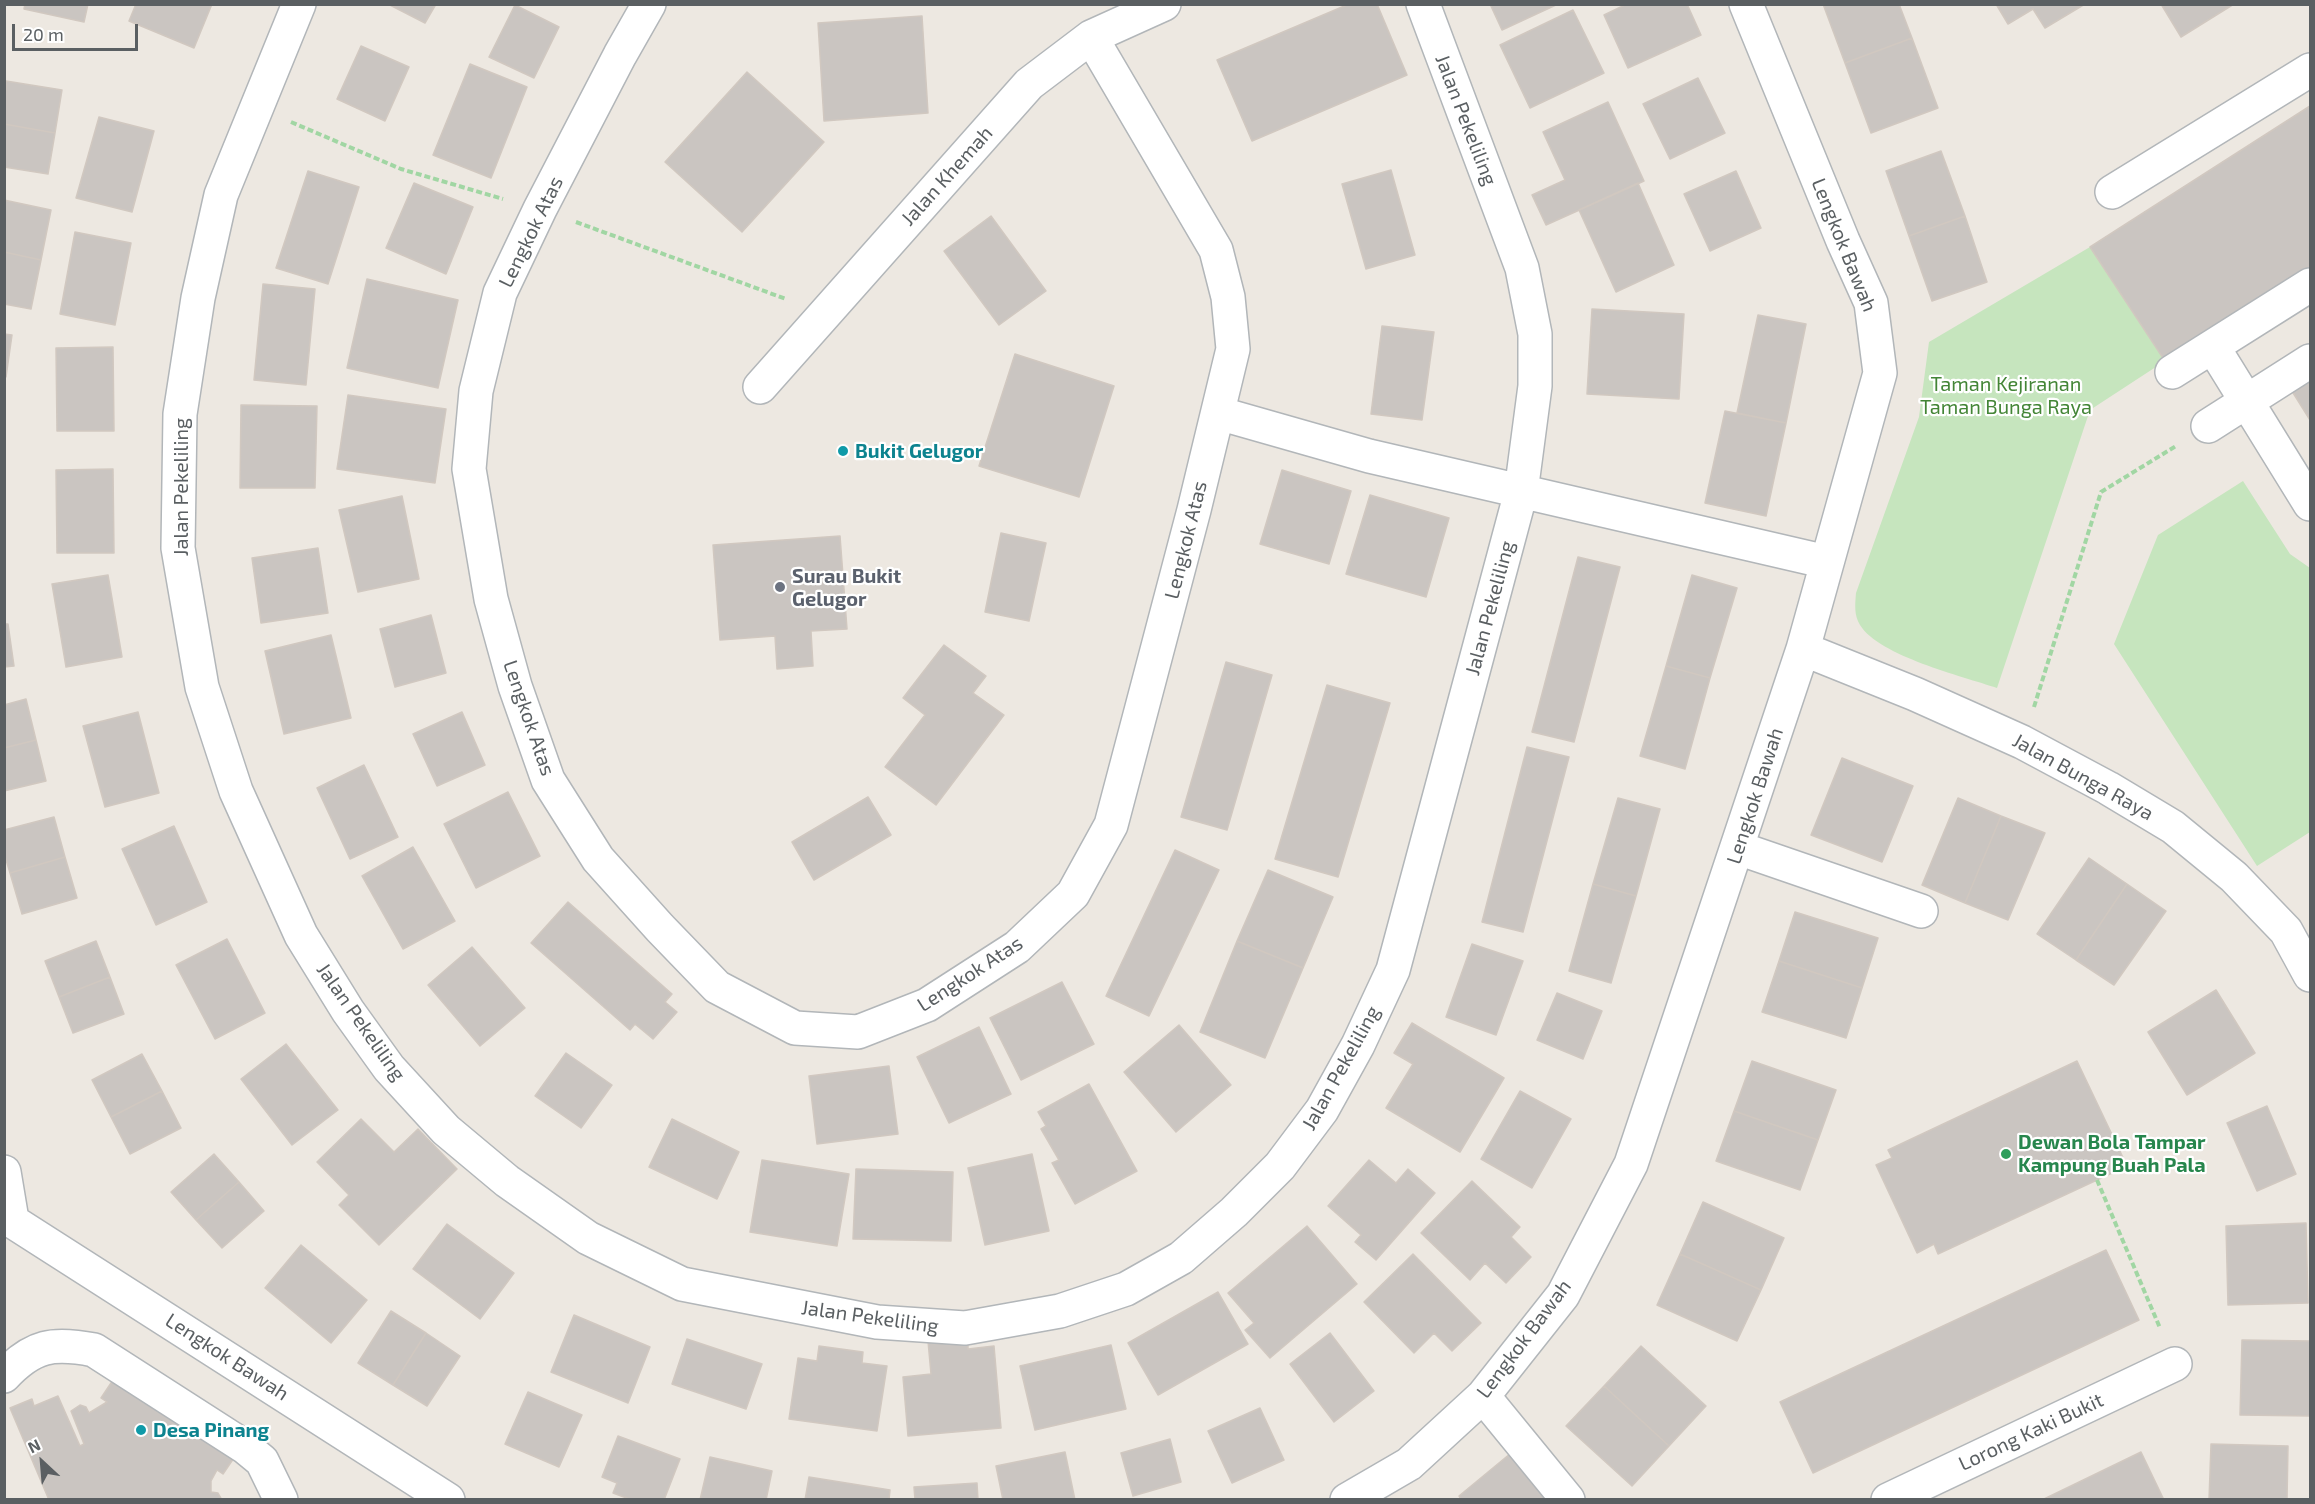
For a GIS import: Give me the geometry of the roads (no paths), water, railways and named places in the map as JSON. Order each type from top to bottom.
[{"type":"street","name":"Jalan Pekeliling","points":[[299,4],[221,195],[198,297],[180,414],[178,548],[202,687],[236,791],[301,934],[348,1011],[389,1068],[446,1130],[507,1181],[588,1238],[682,1284],[877,1322],[965,1328],[1060,1311],[1126,1289],[1181,1258],[1234,1212],[1280,1166],[1322,1110],[1358,1045],[1393,970],[1521,492],[1535,386],[1535,334],[1522,268],[1423,4]]},
{"type":"street","name":"Lengkok Atas","points":[[649,4],[620,55],[500,293],[476,391],[469,469],[491,599],[515,686],[549,780],[598,859],[717,987],[795,1028],[858,1032],[927,1005],[1017,947],[1073,894],[1111,825],[1233,349],[1228,297],[1215,250],[1091,37]]},
{"type":"street","name":"Jalan Khemah","points":[[760,387],[1029,84],[1091,37],[1164,4]]},
{"type":"street","name":"Lengkok Bawah","points":[[1347,1500],[1409,1464],[1483,1396],[1563,1295],[1631,1164],[1803,649],[1881,374],[1871,303],[1843,241],[1746,4]]},
{"type":"street","points":[[2112,192],[2310,70]]},
{"type":"street","points":[[2172,372],[2310,285]]},
{"type":"street","points":[[2213,347],[2310,504]]},
{"type":"street","points":[[2208,426],[2310,361]]},
{"type":"street","points":[[1218,413],[1369,456],[1827,562]]},
{"type":"street","name":"Jalan Bunga Raya","points":[[1803,649],[1915,694],[2022,742],[2173,826],[2234,877],[2286,931],[2310,975]]},
{"type":"street","points":[[1738,848],[1921,911]]},
{"type":"street","points":[[4,1172],[8,1218]]},
{"type":"street","name":"Lengkok Bawah","points":[[8,1218],[448,1500]]},
{"type":"street","points":[[4,1376],[18,1362],[38,1350],[67,1345],[94,1350],[262,1461],[281,1500]]},
{"type":"street","name":"Lorong Kaki Bukit","points":[[1888,1500],[2175,1364]]},
{"type":"street","points":[[1483,1396],[1568,1500]]},
{"type":"place","name":"Bukit Gelugor","points":[[843,451]]},
{"type":"place","name":"Surau Bukit Gelugor","points":[[780,587]]},
{"type":"place","name":"Dewan Bola Tampar Kampung Buah Pala","points":[[2006,1154]]},
{"type":"place","name":"Desa Pinang","points":[[141,1430]]},
{"type":"park label","name":"Taman Kejiranan Taman Bunga Raya","points":[[2006,396]]}]
